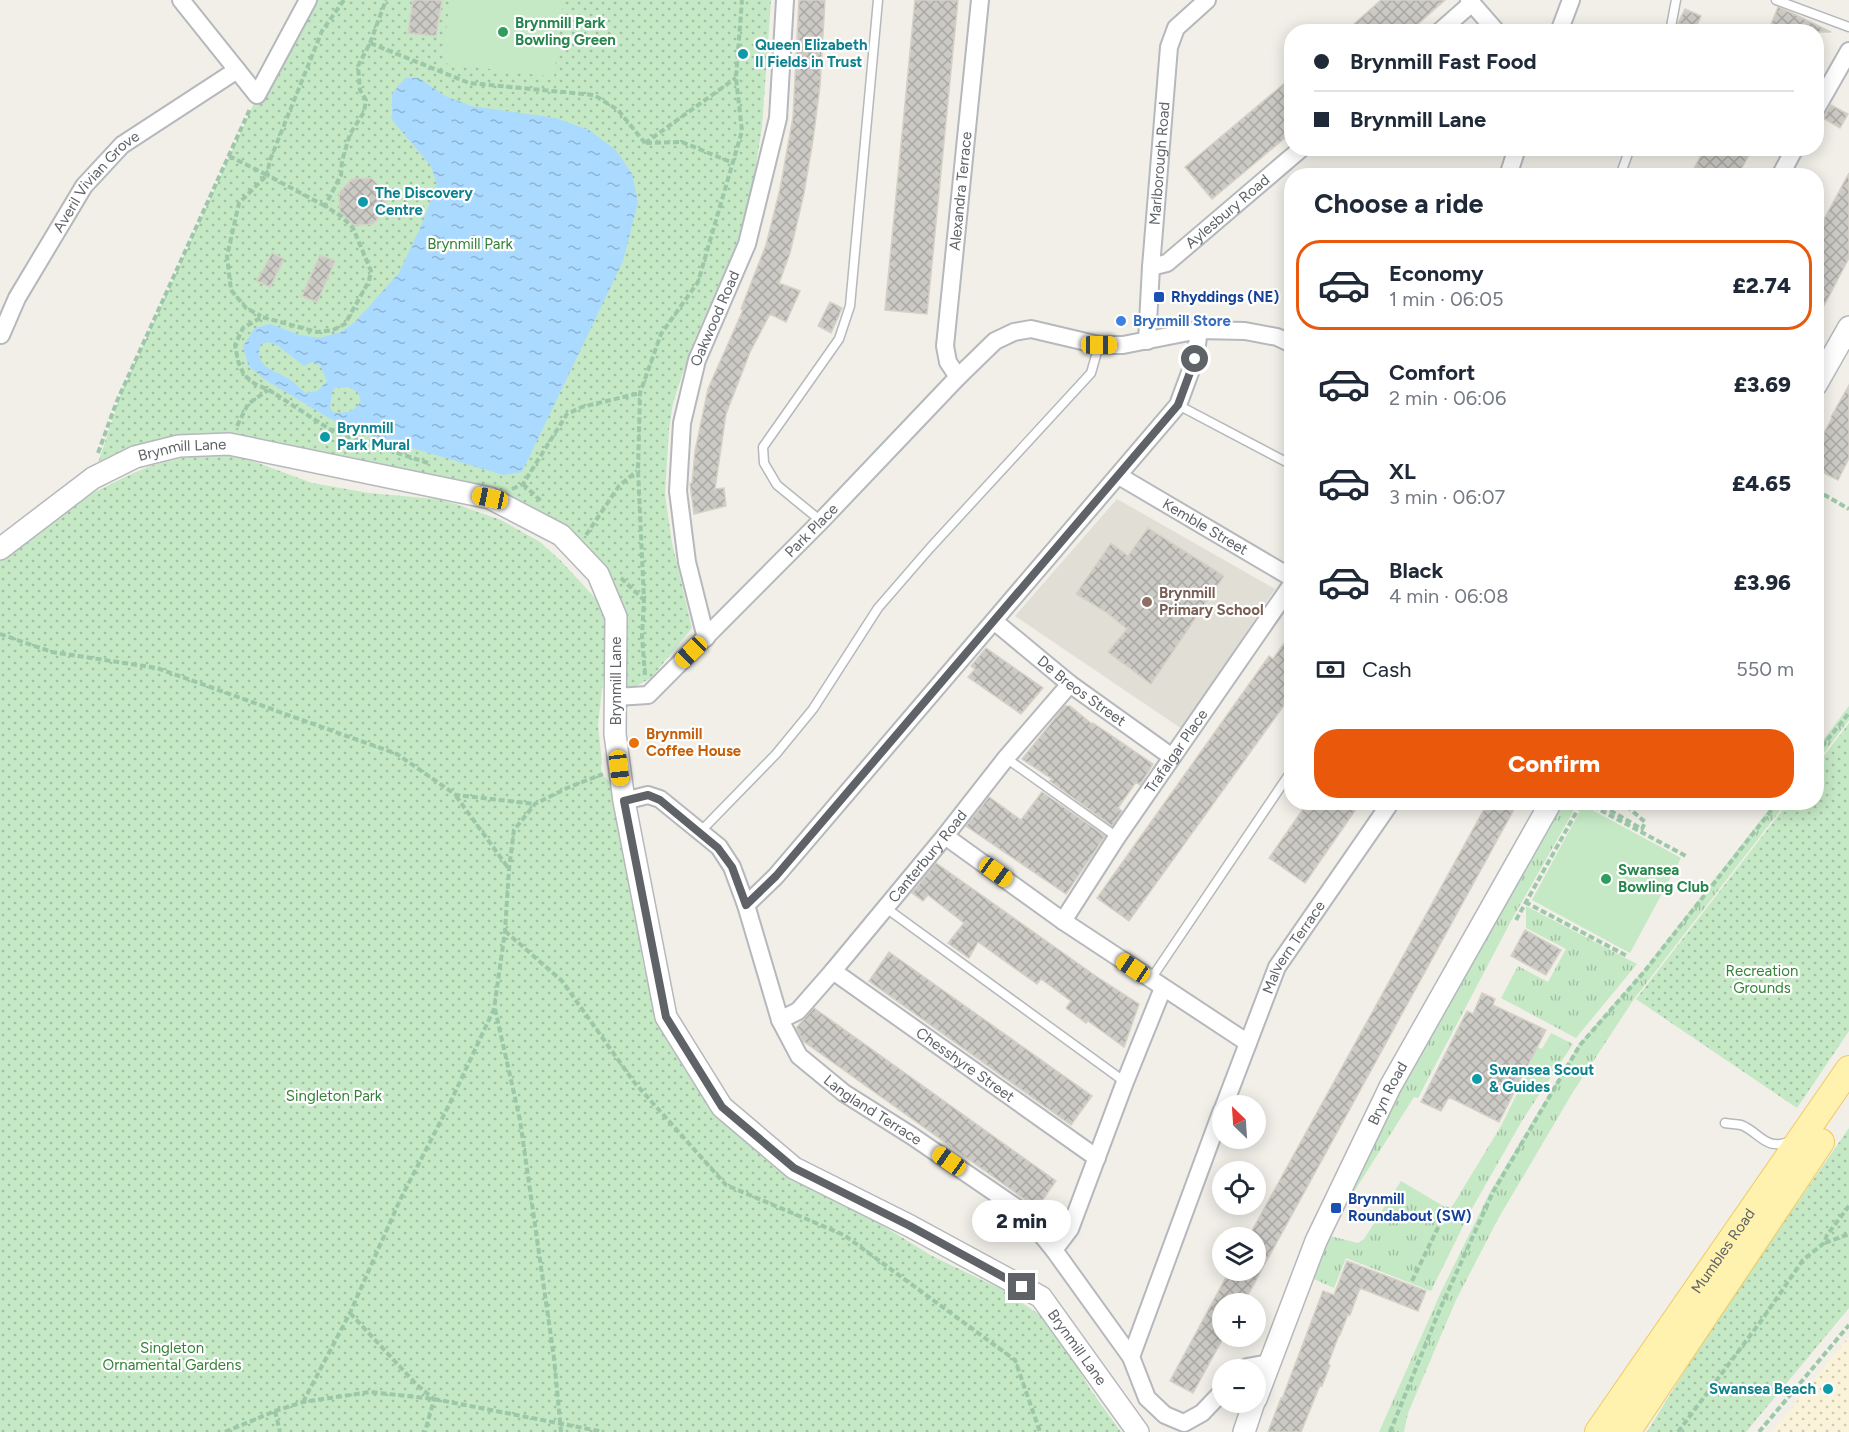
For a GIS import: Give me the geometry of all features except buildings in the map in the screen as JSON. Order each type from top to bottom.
[{"type":"main road","name":"Mumbles Road","points":[[1598,1432],[1849,1069]]},
{"type":"main road","name":"Mumbles Road","points":[[1628,1432],[1849,1100]]},
{"type":"street","points":[[181,0],[256,95],[308,0]]},
{"type":"street","name":"Oakwood Road","points":[[706,638],[687,562],[678,491],[682,423],[697,360],[747,244],[778,118],[784,0]]},
{"type":"street","name":"Alexandra Terrace","points":[[958,377],[948,362],[945,346],[980,0]]},
{"type":"street","name":"Marlborough Road","points":[[1147,341],[1169,47],[1176,28],[1207,0]]},
{"type":"street","points":[[1562,24],[1571,0]]},
{"type":"street","points":[[1448,24],[1471,2],[1490,24]]},
{"type":"street","points":[[1824,95],[1849,51]]},
{"type":"street","name":"Averil Vivian Grove","points":[[1,335],[17,298],[84,186],[122,145],[237,70]]},
{"type":"street","name":"Aylesbury Road","points":[[1151,267],[1167,263],[1293,156]]},
{"type":"street","points":[[1824,371],[1849,327]]},
{"type":"street","name":"Park Place","points":[[648,695],[995,341],[1014,332],[1031,329],[1099,345]]},
{"type":"street","points":[[746,905],[776,876],[1178,405],[1195,359],[1199,330]]},
{"type":"street","points":[[1099,345],[1123,345],[1199,330],[1245,331],[1284,340]]},
{"type":"street","name":"Brynmill Lane","points":[[0,549],[93,478],[135,457],[179,446],[228,444],[490,498],[561,535],[598,574],[616,617],[615,734],[619,768],[666,1017],[722,1107],[794,1168],[910,1226],[1041,1297],[1138,1432]]},
{"type":"street","name":"Kemble Street","points":[[1119,476],[1284,573]]},
{"type":"street","name":"Trafalgar Place","points":[[1063,921],[1117,837],[1284,596]]},
{"type":"street","name":"De Breos Street","points":[[994,621],[1070,684],[1172,757]]},
{"type":"street","name":"Canterbury Road","points":[[780,1020],[798,1011],[833,971],[945,836],[1006,758],[1070,684]]},
{"type":"street","points":[[616,697],[648,695]]},
{"type":"street","name":"Langland Terrace","points":[[624,801],[648,795],[660,800],[718,848],[732,867],[746,905],[780,1020],[799,1056],[844,1093],[912,1136],[1023,1212],[1054,1250],[1131,1357],[1147,1398],[1165,1415],[1184,1423],[1202,1413],[1212,1402]]},
{"type":"street","name":"Malvern Terrace","points":[[1228,1095],[1277,967],[1385,810]]},
{"type":"street","name":"Bryn Road","points":[[1266,1371],[1316,1241],[1390,1087],[1546,810]]},
{"type":"street","points":[[945,836],[1063,921],[1248,1043]]},
{"type":"street","name":"Chesshyre Street","points":[[833,971],[1097,1158]]},
{"type":"street","points":[[1054,1250],[1070,1229],[1125,1082],[1157,984]]},
{"type":"street","points":[[1131,1357],[1212,1137]]},
{"type":"street","name":"Bryn Road","points":[[1244,1432],[1251,1413]]},
{"type":"lane","points":[[821,521],[777,485],[764,463],[763,447],[839,339],[850,306],[878,0]]},
{"type":"lane","points":[[1672,24],[1676,0]]},
{"type":"lane","points":[[1776,0],[1849,27]]},
{"type":"lane","points":[[700,832],[776,754],[813,709],[878,608],[1091,373],[1099,345]]},
{"type":"lane","points":[[1178,405],[1284,461]]},
{"type":"lane","points":[[1006,758],[1117,837]]},
{"type":"lane","points":[[1157,984],[1284,783]]},
{"type":"lane","points":[[886,908],[1125,1082]]},
{"type":"lane","points":[[1725,1123],[1741,1125],[1761,1140],[1781,1145],[1805,1135]]},
{"type":"path","points":[[228,156],[267,175],[325,206],[341,216],[353,228],[370,271],[369,281],[345,324],[333,330],[317,332],[262,316],[246,308],[231,290],[227,256],[239,203],[267,175],[270,160],[322,32],[344,0]]},
{"type":"path","points":[[325,206],[341,175],[342,161],[351,134],[364,112],[366,100],[360,90],[358,66],[370,43],[386,0]]},
{"type":"path","points":[[648,695],[642,636],[644,600],[638,470],[640,393],[661,334],[698,282],[742,131],[736,78],[742,0]]},
{"type":"path","points":[[370,43],[469,83],[594,95],[618,110],[645,142],[682,142],[733,163]]},
{"type":"path","points":[[645,142],[736,78]]},
{"type":"path","points":[[93,478],[98,455],[117,401],[256,95]]},
{"type":"path","points":[[262,316],[243,328],[235,345],[244,375],[334,432],[432,465]]},
{"type":"path","points":[[228,444],[248,404],[269,390]]},
{"type":"path","points":[[509,490],[523,484],[567,414],[582,407],[640,393]]},
{"type":"path","points":[[583,539],[619,486],[638,470]]},
{"type":"path","points":[[1824,494],[1849,509]]},
{"type":"path","points":[[0,634],[52,652],[157,668],[397,754],[456,795],[509,869]]},
{"type":"path","points":[[1824,744],[1849,713]]},
{"type":"path","points":[[303,1402],[350,1313],[400,1200],[450,1103],[494,1009],[505,930],[514,830],[535,804],[567,788],[619,768]]},
{"type":"path","points":[[456,795],[535,804]]},
{"type":"path","points":[[1516,920],[1579,810]]},
{"type":"path","points":[[1600,810],[1686,856]]},
{"type":"path","points":[[1609,810],[1642,829],[1645,822],[1631,810]]},
{"type":"path","points":[[1390,1432],[1440,1310],[1493,1192],[1580,1045],[1644,972],[1772,810]]},
{"type":"path","points":[[1526,902],[1628,956]]},
{"type":"path","points":[[505,930],[562,981],[634,1082],[726,1185],[844,1235],[1015,1360],[1040,1432]]},
{"type":"path","points":[[494,1009],[520,1120],[554,1358],[561,1432]]},
{"type":"path","points":[[1824,1243],[1827,1235],[1849,1206]]},
{"type":"path","points":[[1413,1281],[1448,1207]]},
{"type":"path","points":[[1678,1432],[1761,1321],[1803,1260],[1824,1243],[1849,1234]]},
{"type":"path","points":[[350,1313],[417,1385],[434,1399]]},
{"type":"path","points":[[1760,1432],[1849,1325]]},
{"type":"path","points":[[225,1432],[303,1402],[370,1392],[434,1399],[604,1432]]},
{"type":"path","points":[[433,1432],[426,1431],[434,1399]]},
{"type":"path","points":[[275,1411],[280,1432]]},
{"type":"shaded area","name":"Brynmill Primary School","points":[[1117,499],[1275,589],[1182,729],[1015,616]]},
{"type":"green space","name":"Brynmill Park","points":[[308,0],[771,0],[762,127],[753,184],[737,242],[691,348],[673,403],[669,429],[665,494],[672,543],[692,628],[651,678],[616,697],[616,617],[561,535],[490,498],[229,444],[93,478],[122,391],[256,99]]},
{"type":"green space","name":"Brynmill Park Bowling Green","points":[[450,0],[563,0],[554,77],[442,63]]},
{"type":"green space","name":"Singleton Park","points":[[206,452],[228,452],[312,483],[369,493],[436,499],[456,504],[501,520],[540,542],[561,561],[596,599],[606,623],[608,638],[598,725],[601,771],[609,781],[634,867],[635,914],[644,969],[661,1024],[684,1069],[702,1096],[729,1127],[786,1173],[810,1188],[846,1203],[932,1256],[1003,1290],[1046,1319],[1062,1339],[1090,1389],[1121,1432],[0,1432],[0,556],[39,533],[95,492],[150,466]]},
{"type":"green space","points":[[1849,706],[1849,720],[1824,753],[1824,739]]},
{"type":"green space","name":"Recreation Grounds","points":[[1849,723],[1849,1031],[1797,1108],[1636,999],[1783,810],[1824,810],[1824,756]]},
{"type":"green space","points":[[1556,810],[1574,810],[1511,921],[1418,1098],[1414,1097],[1343,1209],[1343,1203],[1395,1092]]},
{"type":"green space","name":"Swansea Bowling Club","points":[[1580,810],[1592,810],[1681,858],[1630,953],[1532,900]]},
{"type":"green space","points":[[1769,810],[1781,810],[1634,999],[1573,1092],[1498,1219],[1456,1300],[1408,1413],[1404,1432],[1379,1432],[1441,1292],[1490,1192],[1579,1044],[1643,971]]},
{"type":"green space","points":[[1526,906],[1637,964],[1576,1038],[1501,998],[1518,966],[1548,982],[1566,949],[1526,928]]},
{"type":"green space","points":[[1494,1026],[1542,1049],[1551,1033],[1573,1044],[1523,1119],[1470,1212],[1431,1291],[1346,1258],[1334,1288],[1314,1279],[1330,1236],[1358,1243],[1364,1239],[1401,1181],[1450,1210],[1501,1126],[1531,1065],[1486,1041]]},
{"type":"green space","points":[[1849,1128],[1849,1308],[1746,1432],[1647,1432],[1716,1320]]},
{"type":"sand","name":"Swansea Beach","points":[[1849,1337],[1849,1432],[1772,1432],[1842,1345]]},
{"type":"water","points":[[405,78],[419,78],[445,96],[471,106],[556,118],[589,130],[616,150],[632,174],[638,202],[623,261],[522,472],[504,475],[357,432],[264,379],[248,365],[243,346],[255,328],[270,324],[300,335],[320,338],[341,332],[356,321],[399,273],[437,184],[431,166],[392,120],[392,94]],"holes":[[[269,342],[304,366],[312,362],[320,365],[327,381],[317,391],[305,393],[291,380],[263,363],[259,352],[261,344]],[[350,387],[358,393],[361,400],[359,404],[350,411],[333,412],[330,408],[332,392],[335,388]]]},
{"type":"place","name":"Brynmill Park Bowling Green","points":[[503,32]]},
{"type":"place","name":"Queen Elizabeth II Fields in Trust","points":[[743,54]]},
{"type":"place","name":"The Discovery Centre","points":[[363,202]]},
{"type":"place","name":"Rhyddings (NE)","points":[[1159,297]]},
{"type":"place","name":"Brynmill Store","points":[[1121,321]]},
{"type":"place","name":"Brynmill Park Mural","points":[[325,437]]},
{"type":"place","name":"Brynmill Primary School","points":[[1147,602]]},
{"type":"place","name":"Brynmill Coffee House","points":[[634,743]]},
{"type":"place","name":"Swansea Bowling Club","points":[[1606,879]]},
{"type":"place","name":"Swansea Scout & Guides","points":[[1477,1079]]},
{"type":"place","name":"Brynmill Roundabout (SW)","points":[[1336,1208]]},
{"type":"place","name":"Swansea Beach","points":[[1828,1389]]},
{"type":"route","points":[[1022,1287],[910,1226],[794,1168],[722,1107],[666,1017],[624,801],[648,795],[660,800],[718,848],[732,867],[746,905],[776,876],[1178,405],[1195,359]]},
{"type":"park label","name":"Singleton Ornamental Gardens","points":[[172,1356]]}]
